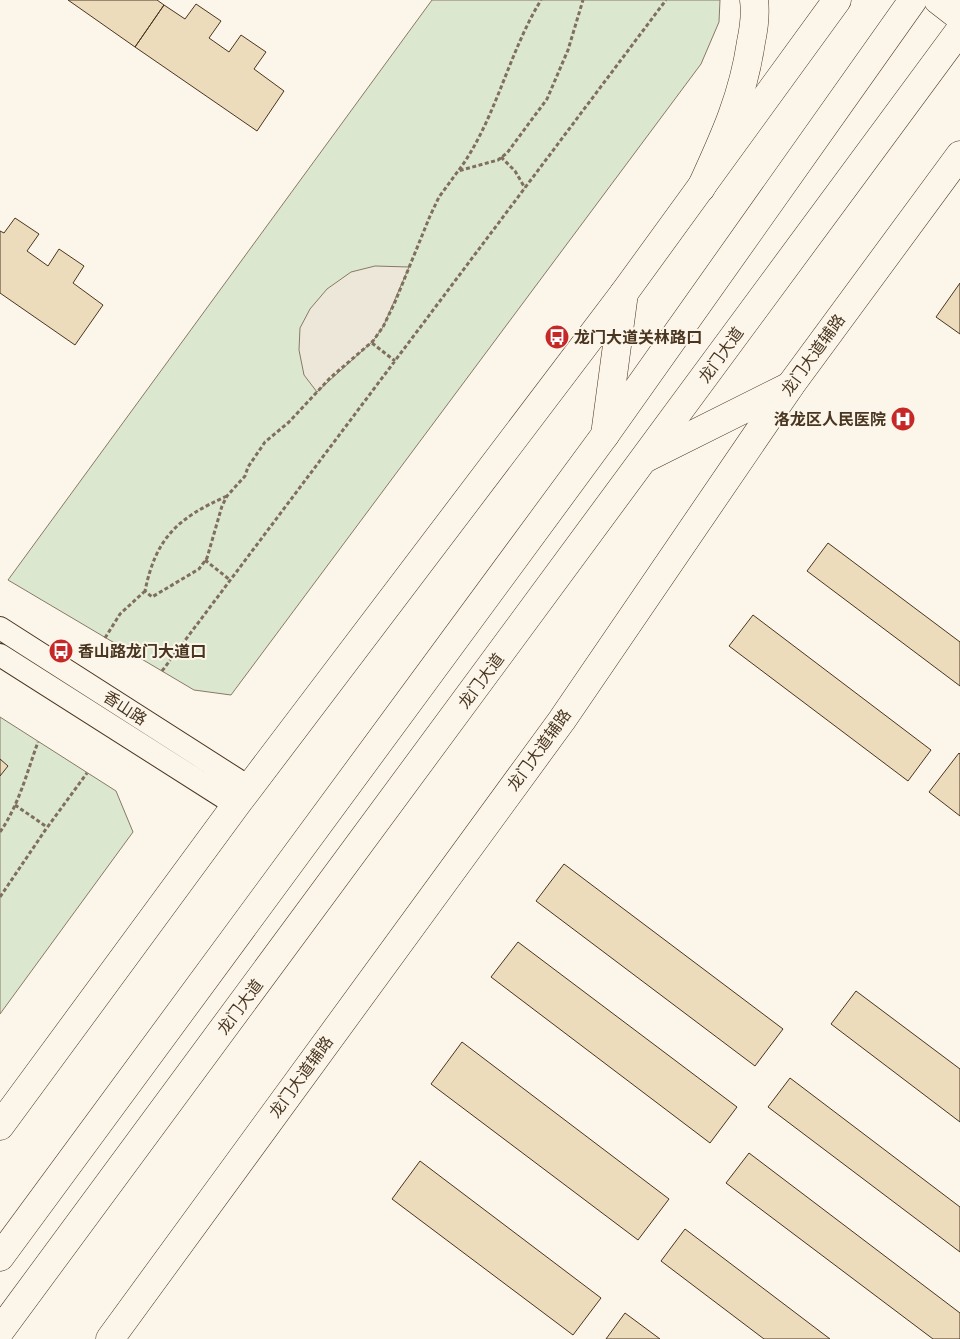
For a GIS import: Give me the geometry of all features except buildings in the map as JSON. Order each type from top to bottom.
[{"type":"main road","points":[[701,188],[733,118],[747,71],[756,13],[754,0]]},
{"type":"main road","points":[[0,1126],[243,796],[624,293],[837,0]]},
{"type":"main road","points":[[0,1257],[606,435],[913,0]]},
{"type":"main road","points":[[938,0],[960,18]]},
{"type":"main road","name":"龙门大道","points":[[0,1331],[960,30]]},
{"type":"main road","name":"龙门大道辅路","points":[[110,1339],[562,720],[790,386],[960,155]]},
{"type":"main road","points":[[606,435],[624,293]]},
{"type":"main road","points":[[646,458],[790,386]]},
{"type":"street","name":"香山路","points":[[0,628],[243,796]]},
{"type":"street","name":"香山路","points":[[0,655],[243,796]]},
{"type":"path","points":[[145,592],[152,597],[176,584],[199,568],[205,560],[228,496],[245,476],[248,467],[265,442],[289,422],[330,378],[372,343],[383,327],[396,302],[439,197],[473,150],[523,33],[541,0]]},
{"type":"path","points":[[458,171],[501,157],[507,153],[547,98],[568,50],[583,0]]},
{"type":"path","points":[[162,671],[666,0]]},
{"type":"path","points":[[501,157],[515,171],[525,188]]},
{"type":"path","points":[[372,343],[394,361]]},
{"type":"path","points":[[105,638],[120,614],[145,592],[154,557],[163,541],[198,510],[228,496]]},
{"type":"path","points":[[205,560],[230,580]]},
{"type":"path","points":[[0,832],[15,805],[38,742]]},
{"type":"path","points":[[0,897],[47,827],[87,773]]},
{"type":"path","points":[[15,805],[47,827]]},
{"type":"green space","points":[[432,0],[720,0],[719,22],[701,64],[231,695],[194,690],[8,580]]},
{"type":"green space","points":[[0,717],[116,791],[133,832],[0,1014]]},
{"type":"shaded area","points":[[375,266],[409,267],[383,327],[373,341],[317,392],[304,375],[299,350],[300,328],[310,309],[327,289],[351,272]]},
{"type":"place","name":"龙门大道关林路口","points":[[557,337]]},
{"type":"place","name":"洛龙区人民医院","points":[[903,419]]},
{"type":"place","name":"香山路龙门大道口","points":[[61,651]]}]
